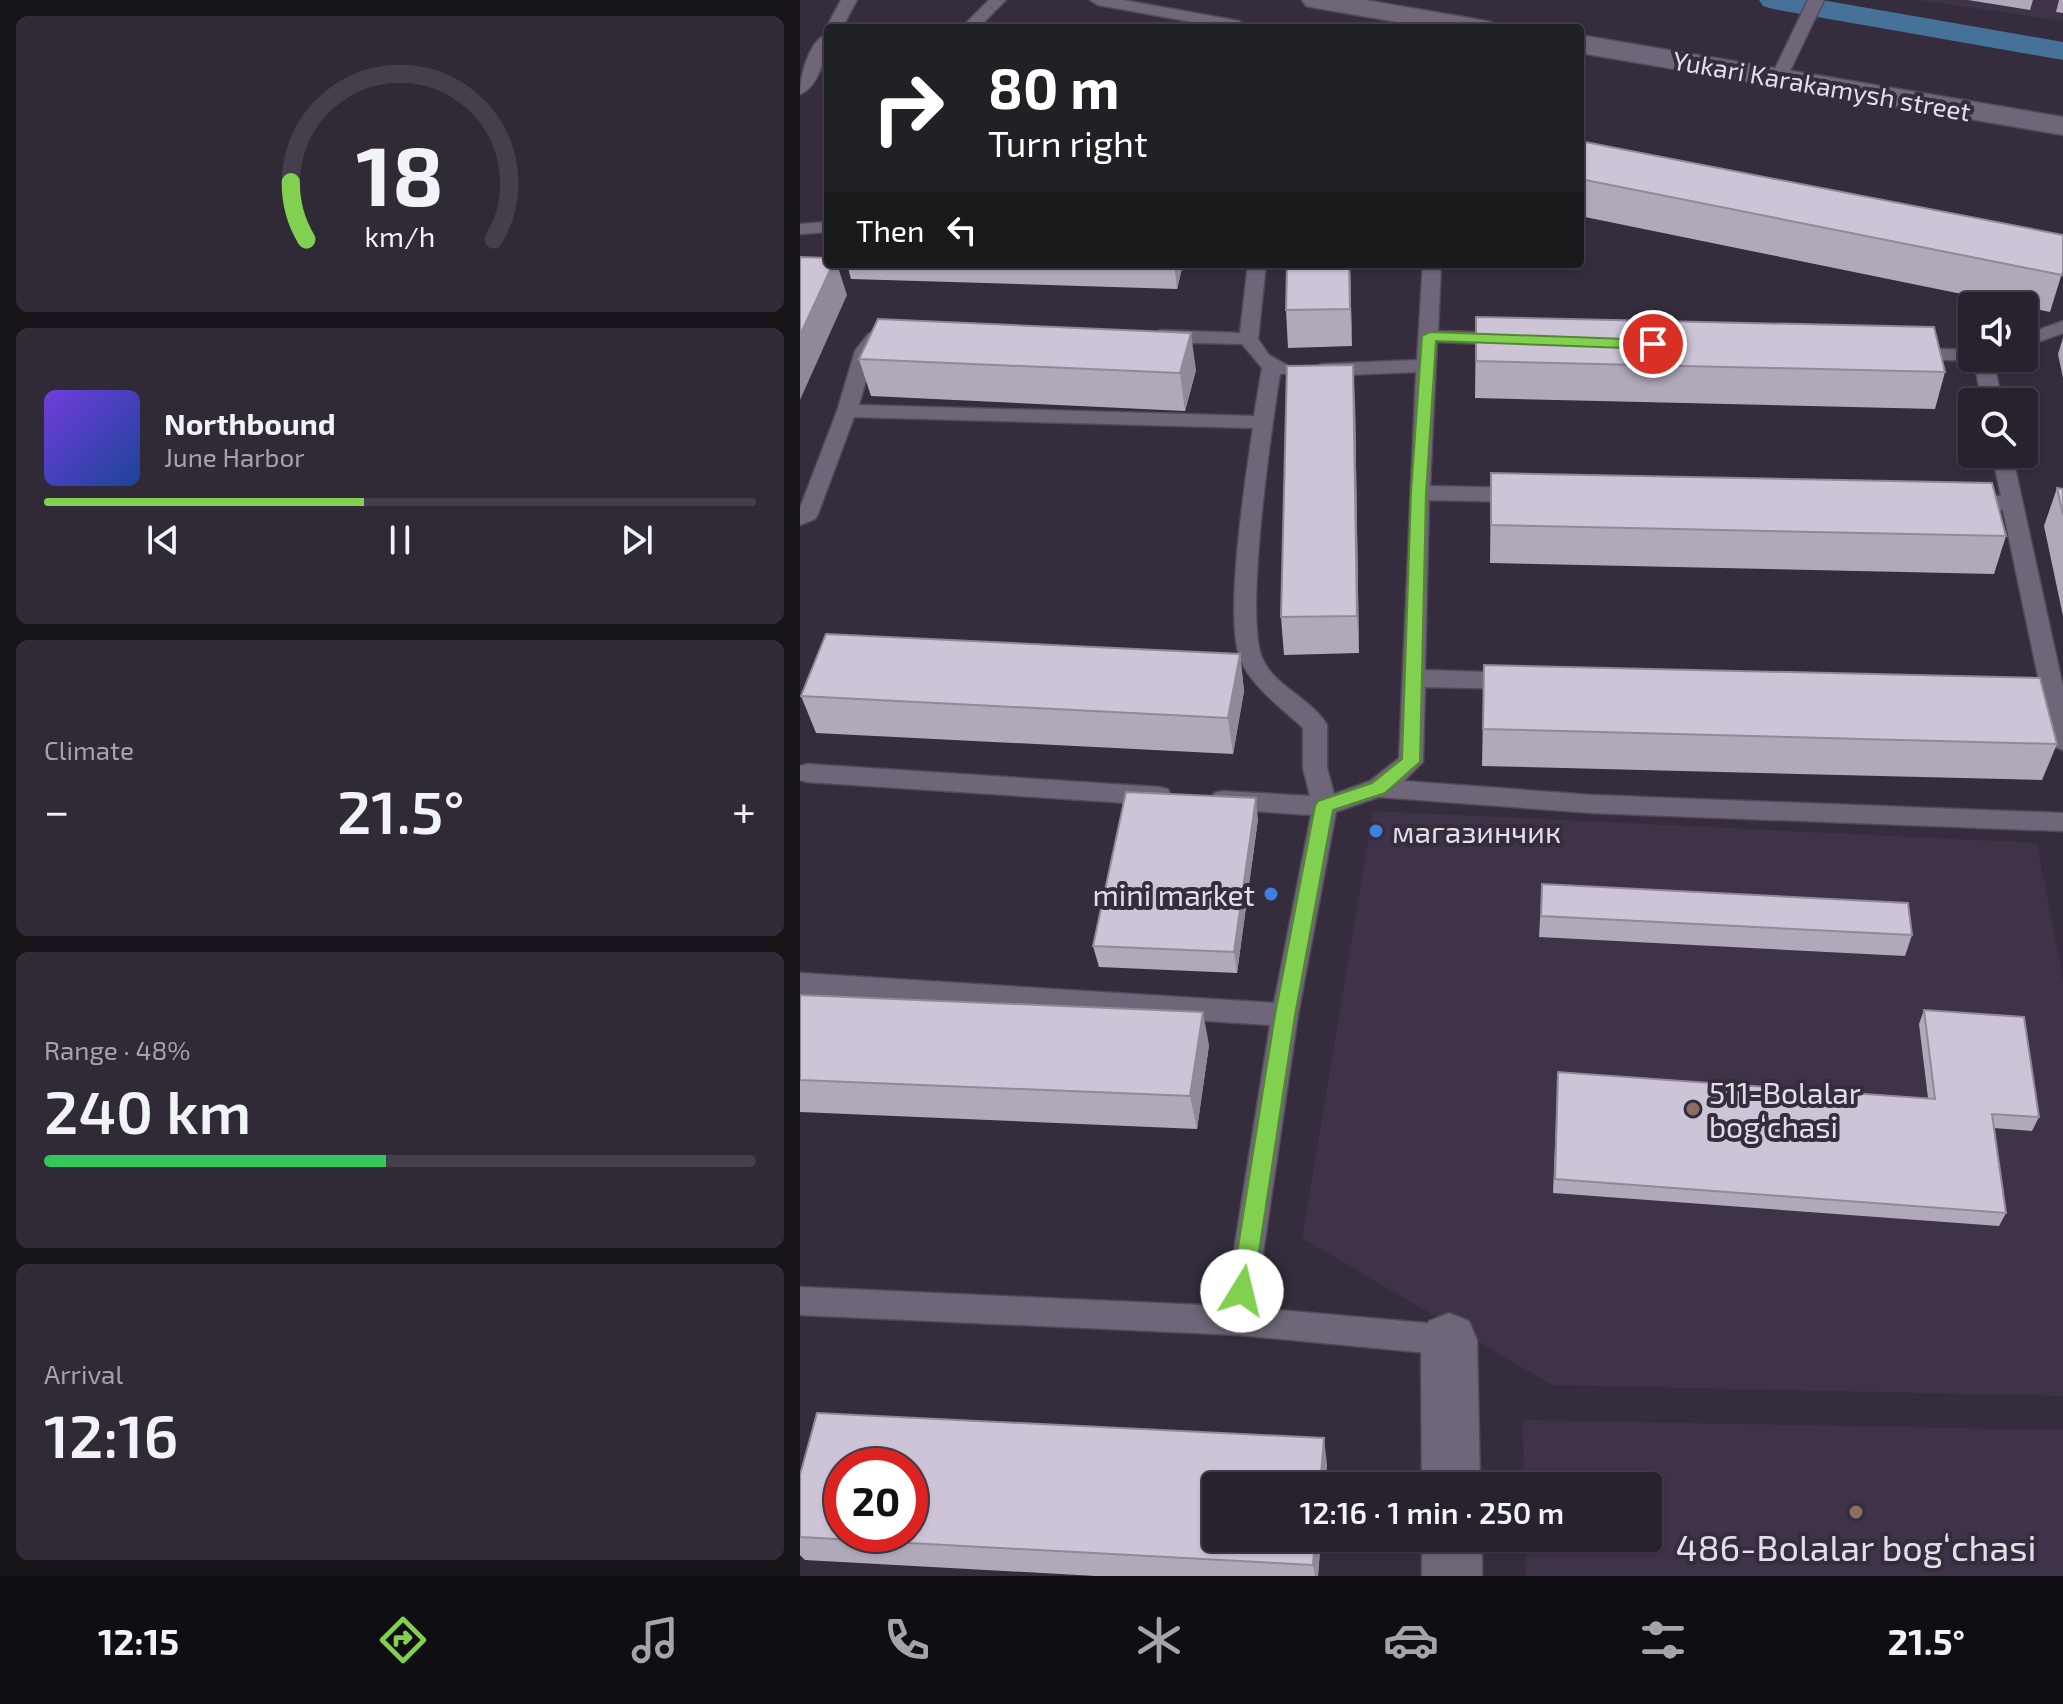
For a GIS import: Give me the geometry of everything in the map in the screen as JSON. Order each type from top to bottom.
[{"type":"street","points":[[1331,1],[1435,24]]},
{"type":"street","name":"Yukari Karakamysh street","points":[[1584,45],[2063,126]]},
{"type":"street","points":[[1449,1340],[1451,1472]]},
{"type":"street","points":[[1452,1552],[1452,1576]]},
{"type":"lane","points":[[836,24],[849,0]]},
{"type":"lane","points":[[973,24],[998,0]]},
{"type":"lane","points":[[1098,0],[1228,24]]},
{"type":"lane","points":[[1779,77],[1816,0]]},
{"type":"lane","points":[[800,89],[824,45]]},
{"type":"lane","points":[[800,229],[824,227]]},
{"type":"lane","points":[[1257,268],[1249,339],[1260,360],[1272,367],[1306,371],[1426,366]]},
{"type":"lane","points":[[807,773],[1325,806],[1378,788],[1411,762],[1419,493],[1432,268]]},
{"type":"lane","points":[[2038,336],[2063,327]]},
{"type":"lane","points":[[800,518],[808,514],[847,411],[865,351],[878,333],[892,330]]},
{"type":"lane","points":[[1140,335],[1249,339]]},
{"type":"lane","points":[[1430,336],[1525,340]]},
{"type":"lane","points":[[1892,353],[1958,355]]},
{"type":"lane","points":[[1238,1321],[1285,1015],[1325,806],[1315,768],[1315,725],[1263,676],[1249,657],[1246,619],[1261,422],[1272,367]]},
{"type":"lane","points":[[847,411],[1261,422]]},
{"type":"lane","points":[[2005,468],[2063,741]]},
{"type":"lane","points":[[1419,493],[1543,495]]},
{"type":"lane","points":[[1949,502],[2011,503]]},
{"type":"lane","points":[[1412,678],[1538,682]]},
{"type":"lane","points":[[1991,698],[2054,700]]},
{"type":"lane","points":[[1378,788],[1607,804],[2063,822]]},
{"type":"lane","points":[[800,984],[1285,1015]]},
{"type":"lane","points":[[800,1301],[1238,1321],[1449,1340]]},
{"type":"shaded area","points":[[1917,0],[2063,0],[2063,21]]},
{"type":"shaded area","name":"511-Bolalar bogʻchasi","points":[[1373,811],[2037,843],[2063,981],[2063,1396],[1552,1385],[1302,1238]]},
{"type":"shaded area","name":"486-Bolalar bogʻchasi","points":[[1523,1420],[2063,1430],[2063,1576],[1526,1576],[1525,1552],[1662,1552],[1662,1472],[1524,1472]]},
{"type":"building","points":[[1584,142],[2063,235],[2062,275],[1584,180]]},
{"type":"building","points":[[800,257],[824,258],[824,268],[831,268],[800,335]]},
{"type":"building","points":[[1287,268],[1349,268],[1350,309],[1286,310]]},
{"type":"building","points":[[1476,317],[1934,327],[1945,372],[1476,361]]},
{"type":"building","points":[[878,319],[1191,333],[1180,373],[859,359]]},
{"type":"building","points":[[1353,365],[1357,616],[1281,617],[1287,366]]},
{"type":"building","points":[[1491,473],[1992,483],[2006,536],[1491,525]]},
{"type":"building","points":[[2057,488],[2063,489],[2063,515]]},
{"type":"building","points":[[826,634],[1240,654],[1228,718],[801,696]]},
{"type":"building","points":[[1484,665],[2040,678],[2057,744],[1483,729]]},
{"type":"building","points":[[1126,792],[1256,798],[1234,952],[1093,946]]},
{"type":"building","points":[[1542,884],[1908,903],[1912,935],[1541,916]]},
{"type":"building","points":[[800,995],[1203,1012],[1190,1096],[800,1080]]},
{"type":"building","points":[[1924,1010],[2024,1017],[2039,1117],[1992,1114],[2006,1213],[1555,1179],[1558,1072],[1935,1099]]},
{"type":"building","points":[[817,1413],[1324,1438],[1321,1472],[1202,1472],[1202,1552],[1314,1552],[1313,1565],[928,1544],[928,1448],[824,1448],[824,1538],[800,1537],[800,1475]]},
{"type":"waterway","points":[[1773,0],[2063,51]]},
{"type":"place","name":"магазинчик","points":[[1376,831]]},
{"type":"place","name":"mini market","points":[[1271,894]]},
{"type":"place","name":"511-Bolalar bogʻchasi","points":[[1693,1109]]},
{"type":"place","name":"486-Bolalar bogʻchasi","points":[[1856,1512]]},
{"type":"route","points":[[1242,1291],[1285,1015],[1325,806],[1378,788],[1411,762],[1419,493],[1430,336],[1653,344]]}]
